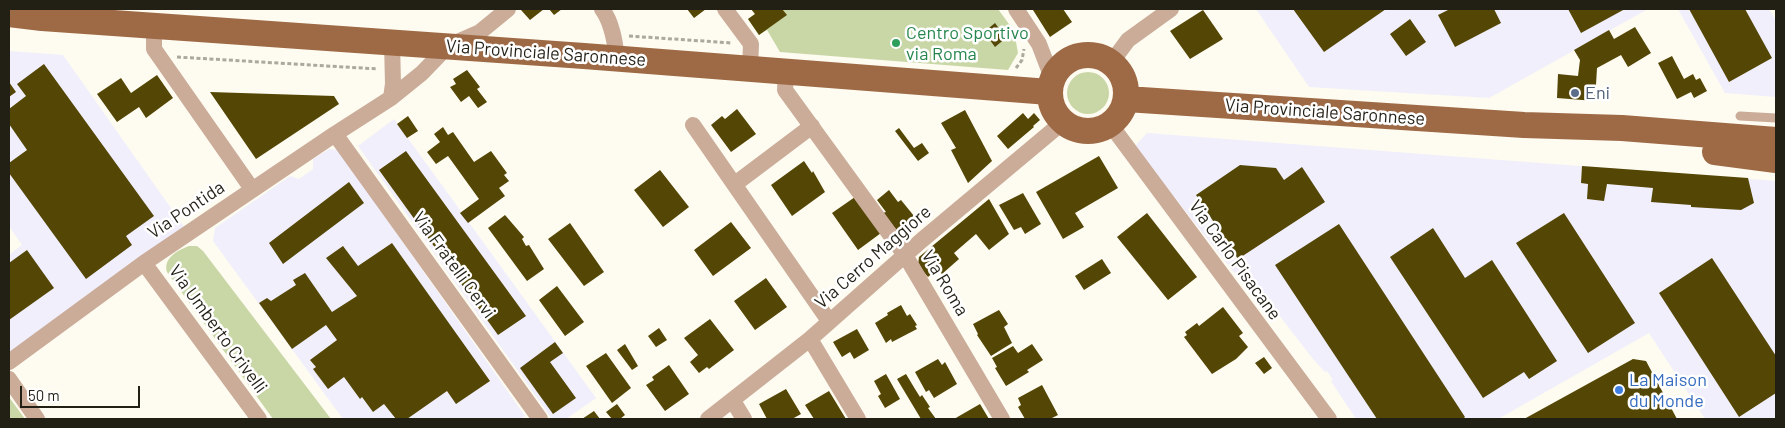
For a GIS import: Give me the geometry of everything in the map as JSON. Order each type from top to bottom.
[{"type":"main road","name":"Via Provinciale Saronnese","points":[[9,14],[42,18],[617,58],[786,72],[1051,85]]},
{"type":"main road","name":"Via Provinciale Saronnese","points":[[9,18],[42,18]]},
{"type":"main road","points":[[1078,56],[1095,56],[1111,63],[1123,79],[1126,88],[1126,99],[1120,113],[1110,124],[1099,130],[1086,131],[1074,129],[1063,122],[1053,109],[1051,85],[1063,64],[1078,56]]},
{"type":"main road","name":"Via Provinciale Saronnese","points":[[1126,99],[1524,125],[1622,128],[1776,140]]},
{"type":"main road","name":"Via Provinciale Saronnese","points":[[1524,125],[1620,140],[1776,160]]},
{"type":"street","points":[[448,46],[480,32],[508,9]]},
{"type":"street","points":[[602,9],[607,15],[617,58]]},
{"type":"street","points":[[725,9],[751,44],[750,69]]},
{"type":"street","points":[[1016,9],[1039,44],[1051,85]]},
{"type":"street","points":[[1111,63],[1128,40],[1171,9]]},
{"type":"street","points":[[154,25],[154,50],[252,189]]},
{"type":"street","points":[[391,98],[392,42]]},
{"type":"street","name":"Via Pontida","points":[[9,362],[144,263],[252,189],[391,98],[422,73],[448,46]]},
{"type":"street","name":"Via Roma","points":[[786,72],[785,90],[905,255],[1002,419]]},
{"type":"street","name":"Via Cerro Maggiore","points":[[708,419],[810,339],[905,255],[1063,122]]},
{"type":"street","name":"Via Carlo Pisacane","points":[[1110,124],[1329,419]]},
{"type":"street","points":[[693,125],[829,321]]},
{"type":"street","points":[[735,184],[812,126]]},
{"type":"street","name":"Via Fratelli Cervi","points":[[335,134],[540,419]]},
{"type":"street","name":"Via Umberto Crivelli","points":[[144,263],[259,419]]},
{"type":"street","points":[[810,339],[858,419]]},
{"type":"street","points":[[9,379],[37,419]]},
{"type":"street","points":[[733,401],[744,419]]},
{"type":"lane","points":[[1740,116],[1776,118]]},
{"type":"path","points":[[159,55],[373,70],[393,69]]},
{"type":"shaded area","points":[[1256,9],[1648,9],[1489,98],[1309,87]]},
{"type":"shaded area","points":[[1678,9],[1769,9],[1776,21],[1776,97],[1725,93]]},
{"type":"shaded area","points":[[9,51],[63,55],[185,228],[9,356],[9,255],[22,245],[9,226]]},
{"type":"shaded area","points":[[394,119],[596,398],[566,419],[552,419],[358,146]]},
{"type":"shaded area","points":[[1147,133],[1776,181],[1776,419],[1705,419],[1649,333],[1498,419],[1356,419],[1331,381],[1333,380],[1327,371],[1325,372],[1313,359],[1245,271],[1237,276],[1134,147]]},
{"type":"shaded area","points":[[329,149],[338,150],[525,416],[520,419],[343,419],[213,241],[215,228],[290,176],[299,179],[313,169],[313,159]]},
{"type":"green space","name":"Centro Sportivo via Roma","points":[[751,9],[998,9],[1014,31],[1018,53],[1008,70],[780,52],[767,30],[759,35],[748,19],[755,14]]},
{"type":"green space","points":[[1088,72],[1103,78],[1109,93],[1103,108],[1088,114],[1073,108],[1067,93],[1073,78]]},
{"type":"green space","points":[[189,246],[197,246],[203,251],[331,419],[273,419],[167,272],[167,263],[172,255]]},
{"type":"green space","points":[[9,397],[25,419],[9,419]]},
{"type":"building","points":[[544,9],[530,20],[521,10]]},
{"type":"building","points":[[549,9],[562,9],[554,15]]},
{"type":"building","points":[[687,9],[706,9],[694,18]]},
{"type":"building","points":[[751,9],[782,9],[787,15],[759,35],[748,19],[755,14]]},
{"type":"building","points":[[1063,9],[1072,22],[1050,37],[1033,10]]},
{"type":"building","points":[[1293,9],[1386,9],[1324,52]]},
{"type":"building","points":[[1450,9],[1494,9],[1501,23],[1455,47],[1438,15]]},
{"type":"building","points":[[1568,9],[1625,9],[1581,33]]},
{"type":"building","points":[[1689,9],[1745,9],[1772,58],[1729,82]]},
{"type":"building","points":[[1203,10],[1223,39],[1190,59],[1170,31]]},
{"type":"building","points":[[1410,19],[1426,42],[1406,56],[1390,34]]},
{"type":"building","points":[[995,23],[1006,38],[995,47],[984,32]]},
{"type":"building","points":[[1635,27],[1651,53],[1628,67],[1621,55],[1597,68],[1595,101],[1557,98],[1558,74],[1578,76],[1580,60],[1574,50],[1609,30],[1614,39]]},
{"type":"building","points":[[1672,56],[1684,79],[1693,74],[1696,80],[1700,78],[1707,91],[1694,98],[1691,92],[1677,99],[1658,63]]},
{"type":"building","points":[[44,64],[154,216],[126,236],[132,245],[86,279],[9,173],[9,163],[27,150],[9,124],[9,109],[26,96],[17,84]]},
{"type":"building","points":[[467,70],[480,87],[477,89],[487,102],[478,108],[469,96],[461,102],[450,87],[456,84],[453,79]]},
{"type":"building","points":[[157,75],[173,98],[146,118],[139,107],[117,122],[97,94],[121,78],[131,93]]},
{"type":"building","points":[[9,82],[16,92],[9,97]]},
{"type":"building","points":[[210,92],[334,96],[339,104],[256,159]]},
{"type":"building","points":[[737,109],[756,134],[731,152],[711,125],[722,116],[725,119]]},
{"type":"building","points":[[965,110],[992,161],[968,183],[951,150],[956,148],[941,123]]},
{"type":"building","points":[[1023,113],[1028,119],[1034,113],[1040,120],[1008,149],[997,136]]},
{"type":"building","points":[[408,116],[418,131],[407,138],[397,124]]},
{"type":"building","points":[[443,127],[448,135],[453,132],[474,162],[491,151],[507,173],[504,175],[509,181],[499,188],[505,196],[468,223],[460,213],[479,199],[448,156],[436,164],[427,152],[440,142],[434,134]]},
{"type":"building","points":[[899,128],[914,148],[922,143],[929,153],[918,161],[895,131]]},
{"type":"building","points":[[406,151],[526,316],[498,335],[379,170]]},
{"type":"building","points":[[1099,156],[1118,188],[1075,213],[1084,227],[1063,239],[1036,192]]},
{"type":"building","points":[[804,161],[812,173],[813,171],[825,192],[792,216],[771,185]]},
{"type":"building","points":[[1240,165],[1276,168],[1284,180],[1302,167],[1325,202],[1238,259],[1196,195]]},
{"type":"building","points":[[1582,166],[1748,178],[1754,203],[1741,210],[1651,202],[1653,188],[1607,184],[1604,201],[1587,199],[1588,184],[1581,183]]},
{"type":"building","points":[[660,170],[689,207],[663,227],[634,190]]},
{"type":"building","points":[[349,182],[364,203],[283,264],[269,243]]},
{"type":"building","points":[[889,190],[898,202],[901,200],[914,216],[911,218],[917,226],[902,237],[883,213],[886,212],[877,200]]},
{"type":"building","points":[[1023,193],[1041,224],[1025,234],[1021,227],[1014,230],[999,205]]},
{"type":"building","points":[[855,197],[881,233],[858,250],[832,213]]},
{"type":"building","points":[[989,199],[1009,234],[989,250],[976,234],[954,253],[959,259],[942,274],[937,269],[928,277],[918,265],[919,257]]},
{"type":"building","points":[[1147,213],[1197,277],[1168,300],[1117,237]]},
{"type":"building","points":[[1564,213],[1635,323],[1588,353],[1516,243]]},
{"type":"building","points":[[505,215],[524,237],[522,239],[526,246],[529,245],[544,269],[527,281],[488,228]]},
{"type":"building","points":[[731,222],[751,248],[713,276],[694,250]]},
{"type":"building","points":[[570,223],[604,272],[584,286],[548,239]]},
{"type":"building","points":[[1339,224],[1465,417],[1463,419],[1377,419],[1275,265]]},
{"type":"building","points":[[1433,228],[1465,278],[1492,260],[1557,361],[1529,379],[1524,372],[1483,398],[1390,257]]},
{"type":"building","points":[[392,243],[490,381],[456,404],[447,391],[407,419],[396,419],[384,404],[373,412],[362,397],[360,399],[344,377],[328,389],[313,369],[316,367],[310,360],[337,340],[326,325],[292,349],[259,303],[267,298],[271,301],[296,285],[293,280],[305,273],[332,312],[357,296],[326,258],[343,246],[358,266]]},
{"type":"building","points":[[27,250],[54,288],[9,320],[9,263]]},
{"type":"building","points":[[1712,258],[1776,356],[1776,393],[1739,417],[1659,293]]},
{"type":"building","points":[[1102,259],[1111,273],[1084,290],[1075,276]]},
{"type":"building","points":[[766,278],[787,307],[755,330],[734,301]]},
{"type":"building","points":[[557,286],[584,322],[565,336],[539,300]]},
{"type":"building","points":[[901,305],[907,316],[910,314],[917,325],[915,326],[917,329],[892,342],[891,339],[886,343],[875,323]]},
{"type":"building","points":[[1223,307],[1243,333],[1239,336],[1248,347],[1236,359],[1212,374],[1184,337],[1187,335],[1185,332],[1197,323],[1199,326]]},
{"type":"building","points":[[999,310],[1008,324],[1004,327],[1012,343],[991,356],[977,335],[973,324]]},
{"type":"building","points":[[710,319],[734,350],[709,369],[707,367],[699,373],[690,362],[698,355],[684,338]]},
{"type":"building","points":[[659,328],[667,340],[656,347],[648,336]]},
{"type":"building","points":[[857,329],[869,350],[854,359],[850,352],[842,357],[833,342]]},
{"type":"building","points":[[555,342],[563,353],[550,362],[576,398],[553,414],[520,368]]},
{"type":"building","points":[[625,344],[638,366],[632,370],[617,350]]},
{"type":"building","points":[[1032,344],[1043,360],[1027,370],[1029,372],[1006,386],[995,368],[997,367],[992,358],[1013,346],[1018,353]]},
{"type":"building","points":[[606,353],[631,388],[612,403],[586,366]]},
{"type":"building","points":[[1264,357],[1272,368],[1264,374],[1255,363]]},
{"type":"building","points":[[938,359],[942,365],[945,362],[957,384],[934,398],[929,390],[926,392],[915,372]]},
{"type":"building","name":"La Maison du Monde","points":[[1633,359],[1646,361],[1677,419],[1524,419]]},
{"type":"building","points":[[669,365],[689,394],[665,411],[646,385],[654,380],[652,377]]},
{"type":"building","points":[[886,374],[900,399],[885,408],[878,396],[881,394],[874,381]]},
{"type":"building","points":[[906,374],[920,397],[922,395],[930,407],[928,408],[936,419],[921,419],[897,379]]},
{"type":"building","points":[[1042,385],[1058,415],[1050,419],[1025,419],[1018,407],[1021,405],[1018,398]]},
{"type":"building","points":[[786,389],[801,414],[792,419],[767,419],[759,404]]},
{"type":"building","points":[[829,391],[846,419],[814,419],[805,405]]},
{"type":"building","points":[[617,404],[625,415],[620,419],[612,419],[606,412]]},
{"type":"building","points":[[980,404],[989,419],[954,419]]},
{"type":"building","points":[[594,411],[600,419],[582,419]]},
{"type":"place","name":"Centro Sportivo via Roma","points":[[896,43]]},
{"type":"place","name":"Eni","points":[[1575,93]]},
{"type":"place","name":"La Maison du Monde","points":[[1619,390]]}]
